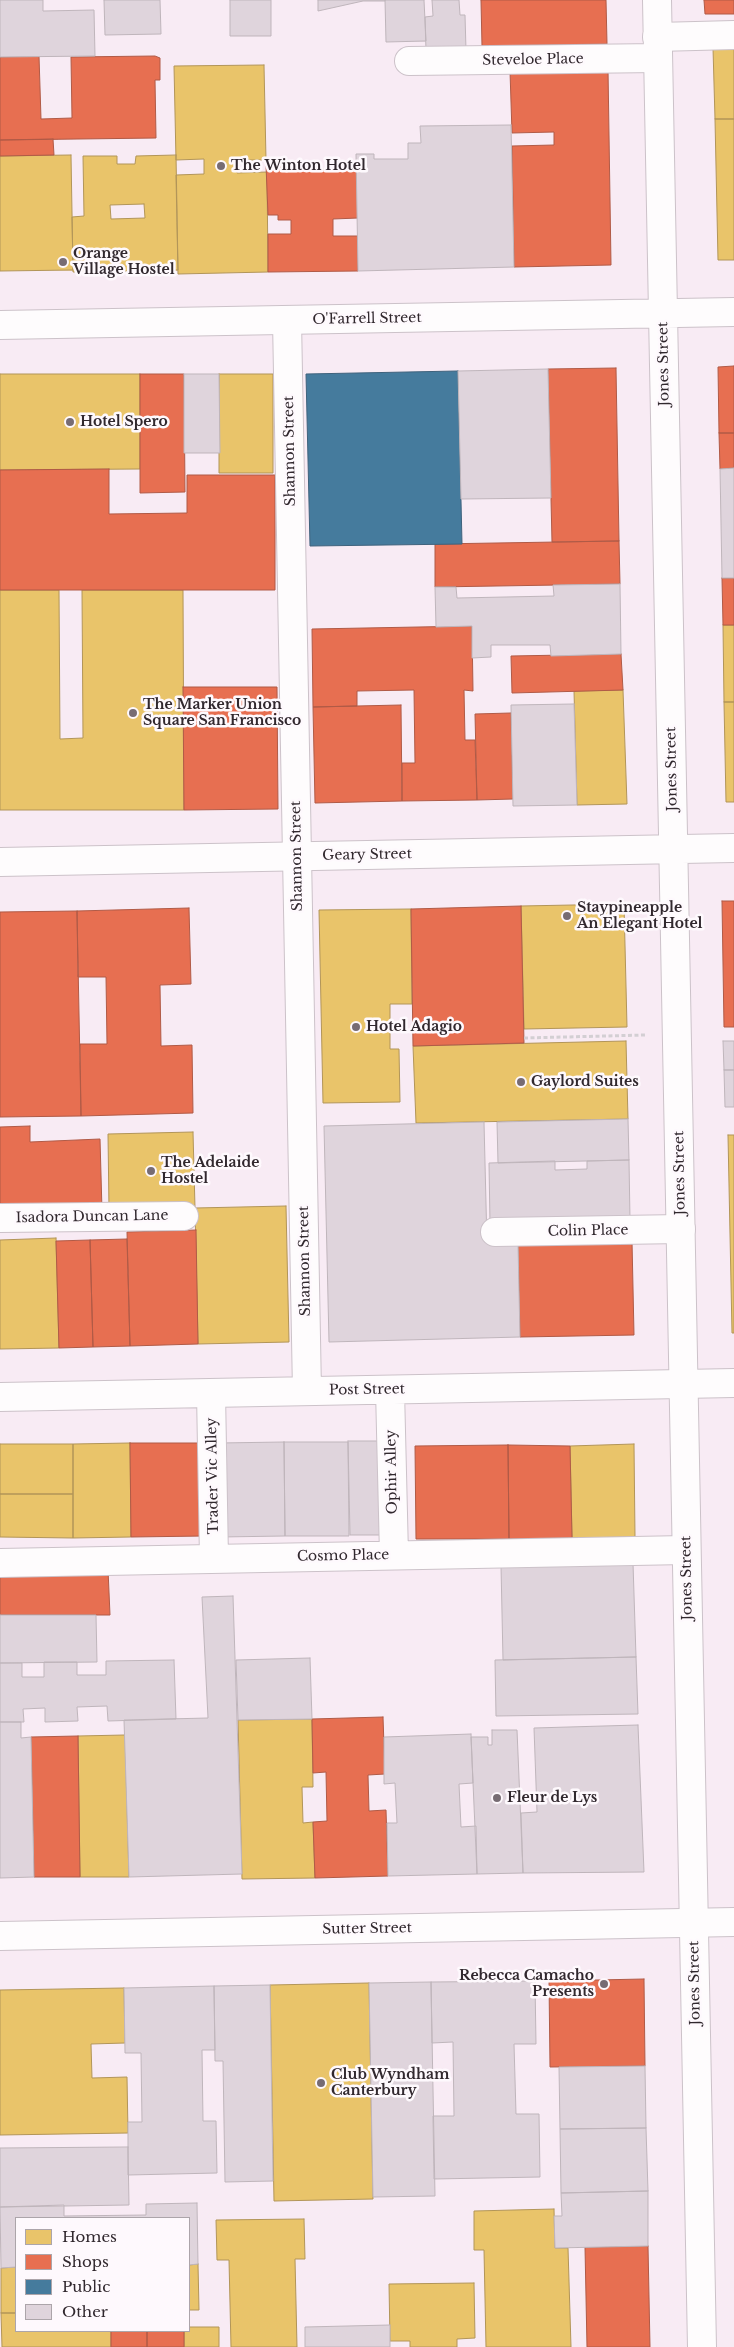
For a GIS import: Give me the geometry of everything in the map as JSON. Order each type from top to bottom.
[{"type":"main road","name":"Jones Street","points":[[656,0],[702,2347]]},
{"type":"main road","name":"Steveloe Place","points":[[409,61],[658,47],[734,36]]},
{"type":"main road","name":"O'Farrell Street","points":[[0,325],[734,312]]},
{"type":"main road","name":"Shannon Street","points":[[288,320],[307,1391]]},
{"type":"main road","name":"Geary Street","points":[[0,862],[734,848]]},
{"type":"main road","name":"Isadora Duncan Lane","points":[[0,1218],[184,1216]]},
{"type":"main road","name":"Colin Place","points":[[495,1232],[681,1229]]},
{"type":"main road","name":"Post Street","points":[[0,1397],[734,1383]]},
{"type":"main road","name":"Ophir Alley","points":[[390,1390],[394,1555]]},
{"type":"main road","name":"Trader Vic Alley","points":[[211,1393],[214,1559]]},
{"type":"main road","name":"Cosmo Place","points":[[0,1563],[686,1550]]},
{"type":"main road","name":"Sutter Street","points":[[0,1936],[734,1922]]},
{"type":"path","points":[[524,1038],[677,1034]]},
{"type":"building: Homes","points":[[734,47],[734,119],[715,119],[713,48]]},
{"type":"building: Homes","name":"The Winton Hotel","points":[[264,65],[266,160],[237,160],[237,173],[267,172],[268,272],[178,274],[176,175],[204,174],[204,159],[176,160],[174,66]]},
{"type":"building: Homes","points":[[715,119],[734,119],[734,260],[718,260]]},
{"type":"building: Homes","points":[[71,155],[73,270],[0,271],[0,156]]},
{"type":"building: Homes","points":[[176,155],[178,270],[73,272],[72,217],[84,216],[83,156],[117,156],[117,164],[135,164],[136,156]],"holes":[[[144,204],[145,218],[111,219],[110,205]]]},
{"type":"building: Homes","name":"Hotel Spero","points":[[0,374],[140,374],[140,469],[0,470]]},
{"type":"building: Homes","points":[[219,374],[273,374],[273,473],[219,473]]},
{"type":"building: Homes","name":"The Marker Union Square San Francisco","points":[[0,590],[59,590],[60,739],[83,738],[82,590],[183,590],[184,810],[0,810]]},
{"type":"building: Homes","points":[[723,625],[734,625],[734,702],[724,702]]},
{"type":"building: Homes","points":[[623,690],[627,804],[577,805],[574,691]]},
{"type":"building: Homes","points":[[724,702],[734,702],[734,802],[726,802]]},
{"type":"building: Homes","points":[[624,904],[627,1027],[524,1029],[521,906]]},
{"type":"building: Homes","name":"Hotel Adagio","points":[[411,909],[412,1004],[390,1004],[390,1049],[399,1049],[400,1102],[323,1103],[319,910]]},
{"type":"building: Homes","name":"Gaylord Suites","points":[[626,1041],[628,1119],[416,1123],[413,1046]]},
{"type":"building: Homes","name":"The Adelaide Hostel","points":[[193,1132],[195,1208],[109,1210],[108,1134]]},
{"type":"building: Homes","points":[[728,1135],[734,1135],[734,1333],[732,1333]]},
{"type":"building: Homes","points":[[286,1206],[289,1342],[198,1344],[195,1208]]},
{"type":"building: Homes","points":[[56,1238],[59,1348],[0,1349],[0,1240]]},
{"type":"building: Homes","points":[[130,1443],[131,1537],[73,1538],[73,1444]]},
{"type":"building: Homes","points":[[0,1444],[73,1444],[73,1494],[0,1494]]},
{"type":"building: Homes","points":[[634,1444],[635,1537],[572,1538],[570,1446]]},
{"type":"building: Homes","points":[[0,1494],[73,1494],[73,1538],[0,1537]]},
{"type":"building: Homes","points":[[312,1719],[313,1787],[302,1787],[303,1823],[313,1822],[315,1878],[242,1879],[238,1720]]},
{"type":"building: Homes","points":[[125,1735],[129,1877],[80,1877],[78,1736]]},
{"type":"building: Homes","name":"Club Wyndham Canterbury","points":[[369,1983],[373,2199],[274,2201],[270,1985]]},
{"type":"building: Homes","points":[[124,1988],[125,2043],[91,2044],[92,2078],[127,2077],[128,2133],[0,2135],[0,1990]]},
{"type":"building: Homes","points":[[554,2209],[555,2248],[568,2248],[571,2347],[486,2347],[484,2250],[474,2250],[474,2211]]},
{"type":"building: Homes","points":[[304,2219],[305,2259],[295,2259],[297,2347],[231,2347],[229,2260],[217,2260],[216,2220]]},
{"type":"building: Homes","points":[[198,2264],[199,2310],[190,2310],[190,2265]]},
{"type":"building: Homes","points":[[15,2267],[15,2313],[1,2313],[1,2268]]},
{"type":"building: Homes","points":[[474,2283],[475,2338],[457,2339],[457,2347],[410,2347],[410,2341],[390,2341],[389,2284]]},
{"type":"building: Homes","points":[[1,2313],[15,2313],[15,2332],[111,2332],[111,2347],[2,2347]]},
{"type":"building: Homes","points":[[190,2327],[219,2327],[219,2347],[184,2347],[184,2332],[190,2332]]},
{"type":"building: Shops","points":[[481,0],[606,0],[607,44],[482,46]]},
{"type":"building: Shops","points":[[704,0],[734,0],[734,14],[705,14]]},
{"type":"building: Shops","points":[[39,56],[41,119],[72,118],[71,57],[155,56],[160,58],[160,80],[155,80],[156,138],[0,140],[0,57]]},
{"type":"building: Shops","points":[[608,69],[611,265],[514,267],[512,146],[554,145],[554,132],[512,133],[510,71]]},
{"type":"building: Shops","points":[[53,139],[54,155],[0,156],[0,140]]},
{"type":"building: Shops","points":[[340,164],[357,164],[358,218],[333,219],[333,236],[358,236],[358,271],[268,272],[268,234],[291,234],[291,220],[278,220],[278,215],[268,215],[266,165],[283,165],[283,170],[339,169]]},
{"type":"building: Shops","points":[[734,366],[734,433],[719,433],[718,367]]},
{"type":"building: Shops","points":[[616,368],[619,541],[552,542],[548,369]]},
{"type":"building: Shops","points":[[140,374],[184,374],[185,492],[140,493]]},
{"type":"building: Shops","points":[[719,433],[734,433],[734,468],[720,469]]},
{"type":"building: Shops","points":[[109,469],[109,514],[187,513],[187,475],[275,475],[275,590],[0,590],[0,470]]},
{"type":"building: Shops","points":[[619,541],[620,584],[435,587],[435,544]]},
{"type":"building: Shops","points":[[722,578],[734,578],[734,625],[723,625]]},
{"type":"building: Shops","points":[[472,626],[473,691],[464,690],[465,740],[475,740],[477,800],[402,801],[402,763],[415,763],[414,690],[357,691],[357,706],[313,707],[312,629]]},
{"type":"building: Shops","points":[[621,654],[623,690],[512,693],[511,656]]},
{"type":"building: Shops","points":[[183,687],[277,687],[278,809],[184,810]]},
{"type":"building: Shops","points":[[401,705],[402,801],[315,803],[313,707]]},
{"type":"building: Shops","points":[[511,713],[513,799],[477,800],[475,714]]},
{"type":"building: Shops","points":[[722,901],[734,901],[734,1027],[724,1027]]},
{"type":"building: Shops","points":[[521,906],[524,1043],[413,1046],[411,909]]},
{"type":"building: Shops","points":[[189,908],[191,984],[160,985],[161,1046],[192,1045],[193,1113],[81,1116],[80,1044],[107,1044],[106,977],[78,977],[77,911]]},
{"type":"building: Shops","points":[[77,911],[81,1116],[0,1117],[0,912]]},
{"type":"building: Shops","points":[[30,1126],[30,1142],[100,1139],[102,1211],[0,1214],[0,1127]]},
{"type":"building: Shops","points":[[196,1230],[198,1344],[130,1346],[127,1232]]},
{"type":"building: Shops","points":[[127,1239],[130,1346],[93,1347],[90,1240]]},
{"type":"building: Shops","points":[[90,1240],[93,1347],[59,1348],[56,1241]]},
{"type":"building: Shops","points":[[632,1241],[634,1335],[520,1337],[518,1244]]},
{"type":"building: Shops","points":[[130,1443],[203,1443],[204,1536],[131,1537]]},
{"type":"building: Shops","points":[[508,1445],[509,1539],[416,1539],[415,1446]]},
{"type":"building: Shops","points":[[508,1445],[570,1446],[572,1538],[509,1539]]},
{"type":"building: Shops","points":[[108,1569],[110,1615],[0,1615],[0,1570]]},
{"type":"building: Shops","points":[[383,1717],[385,1774],[368,1775],[369,1811],[386,1810],[388,1876],[315,1878],[313,1822],[327,1821],[326,1772],[313,1773],[312,1719]]},
{"type":"building: Shops","points":[[78,1736],[80,1877],[34,1877],[31,1737]]},
{"type":"building: Shops","points":[[644,1979],[645,2066],[550,2067],[549,1981]]},
{"type":"building: Shops","points":[[648,2246],[650,2347],[587,2347],[585,2247]]},
{"type":"building: Shops","points":[[111,2332],[147,2332],[147,2347],[111,2347]]},
{"type":"building: Shops","points":[[147,2332],[184,2332],[184,2347],[147,2347]]},
{"type":"building: Public","points":[[458,371],[462,544],[310,546],[306,374]]},
{"type":"building: Other","points":[[0,0],[43,0],[43,11],[94,10],[95,56],[0,57]]},
{"type":"building: Other","points":[[104,0],[160,0],[161,34],[105,35]]},
{"type":"building: Other","points":[[230,0],[271,0],[271,36],[230,36]]},
{"type":"building: Other","points":[[318,0],[385,1],[363,1],[318,11]]},
{"type":"building: Other","points":[[385,0],[424,0],[426,41],[386,42]]},
{"type":"building: Other","points":[[432,0],[459,0],[460,15],[465,15],[466,50],[426,51],[425,17],[433,16]]},
{"type":"building: Other","points":[[511,125],[514,267],[358,271],[356,154],[374,154],[374,159],[408,159],[408,143],[421,143],[420,126]]},
{"type":"building: Other","points":[[548,369],[551,498],[461,499],[458,371]]},
{"type":"building: Other","points":[[184,374],[219,374],[220,453],[184,453]]},
{"type":"building: Other","points":[[734,468],[734,578],[722,578],[720,469]]},
{"type":"building: Other","points":[[620,584],[621,654],[551,656],[550,645],[491,645],[491,657],[472,658],[472,626],[436,627],[435,587],[456,587],[457,598],[554,596],[553,585]]},
{"type":"building: Other","points":[[574,704],[577,805],[513,806],[511,705]]},
{"type":"building: Other","points":[[723,1041],[734,1041],[734,1070],[724,1070]]},
{"type":"building: Other","points":[[724,1070],[734,1070],[734,1107],[725,1107]]},
{"type":"building: Other","points":[[628,1119],[629,1160],[498,1163],[497,1122]]},
{"type":"building: Other","points":[[484,1122],[487,1244],[518,1244],[520,1337],[329,1342],[324,1126]]},
{"type":"building: Other","points":[[629,1160],[630,1220],[490,1224],[489,1163],[555,1161],[555,1170],[587,1169],[587,1161]]},
{"type":"building: Other","points":[[348,1441],[385,1441],[386,1535],[350,1535]]},
{"type":"building: Other","points":[[284,1442],[285,1536],[220,1537],[219,1443]]},
{"type":"building: Other","points":[[284,1442],[348,1442],[349,1536],[285,1536]]},
{"type":"building: Other","points":[[633,1563],[636,1657],[503,1660],[501,1566]]},
{"type":"building: Other","points":[[233,1596],[242,1874],[129,1877],[124,1720],[208,1718],[202,1597]]},
{"type":"building: Other","points":[[0,1615],[96,1615],[97,1662],[0,1663]]},
{"type":"building: Other","points":[[636,1657],[638,1714],[496,1716],[495,1660]]},
{"type":"building: Other","points":[[310,1658],[312,1719],[238,1720],[236,1660]]},
{"type":"building: Other","points":[[174,1660],[176,1719],[108,1721],[107,1706],[77,1707],[78,1721],[45,1722],[45,1708],[23,1709],[24,1722],[0,1722],[0,1663],[22,1663],[22,1677],[44,1677],[44,1662],[77,1662],[77,1675],[106,1675],[106,1661]]},
{"type":"building: Other","points":[[0,1722],[21,1722],[21,1738],[31,1737],[34,1877],[0,1878]]},
{"type":"building: Other","points":[[638,1725],[644,1872],[523,1873],[521,1813],[537,1812],[534,1728]]},
{"type":"building: Other","name":"Fleur de Lys","points":[[492,1730],[517,1730],[523,1873],[477,1874],[471,1737],[488,1737],[488,1745],[492,1745]]},
{"type":"building: Other","points":[[471,1734],[473,1783],[459,1784],[461,1827],[476,1826],[477,1874],[388,1876],[387,1823],[397,1823],[395,1783],[384,1784],[384,1737]]},
{"type":"building: Other","points":[[535,1981],[536,2044],[514,2044],[516,2114],[539,2114],[540,2177],[434,2179],[433,2116],[454,2116],[453,2042],[432,2043],[431,1982]]},
{"type":"building: Other","points":[[431,1982],[435,2196],[373,2197],[369,1983]]},
{"type":"building: Other","points":[[270,1985],[273,2181],[225,2182],[223,2061],[215,2061],[214,1986]]},
{"type":"building: Other","points":[[214,1986],[215,2050],[202,2050],[203,2121],[216,2121],[217,2173],[128,2175],[128,2122],[142,2122],[141,2053],[125,2053],[124,1988]]},
{"type":"building: Other","points":[[645,2066],[646,2128],[560,2129],[559,2067]]},
{"type":"building: Other","points":[[646,2128],[648,2191],[561,2193],[560,2129]]},
{"type":"building: Other","points":[[128,2147],[129,2205],[0,2207],[0,2148]]},
{"type":"building: Other","points":[[648,2191],[648,2246],[555,2248],[554,2216],[562,2216],[561,2193]]},
{"type":"building: Other","points":[[197,2203],[198,2264],[190,2265],[190,2217],[15,2217],[15,2267],[1,2268],[0,2207],[64,2205],[64,2216],[146,2215],[146,2204]]},
{"type":"building: Other","points":[[390,2325],[390,2347],[305,2347],[305,2327]]},
{"type":"place","name":"The Winton Hotel","points":[[221,166]]},
{"type":"place","name":"Orange Village Hostel","points":[[63,262]]},
{"type":"place","name":"Hotel Spero","points":[[70,422]]},
{"type":"place","name":"The Marker Union Square San Francisco","points":[[133,713]]},
{"type":"place","name":"Staypineapple An Elegant Hotel","points":[[567,916]]},
{"type":"place","name":"Hotel Adagio","points":[[356,1027]]},
{"type":"place","name":"Gaylord Suites","points":[[521,1082]]},
{"type":"place","name":"The Adelaide Hostel","points":[[151,1171]]},
{"type":"place","name":"Fleur de Lys","points":[[497,1798]]},
{"type":"place","name":"Rebecca Camacho Presents","points":[[604,1984]]},
{"type":"place","name":"Club Wyndham Canterbury","points":[[321,2083]]}]
